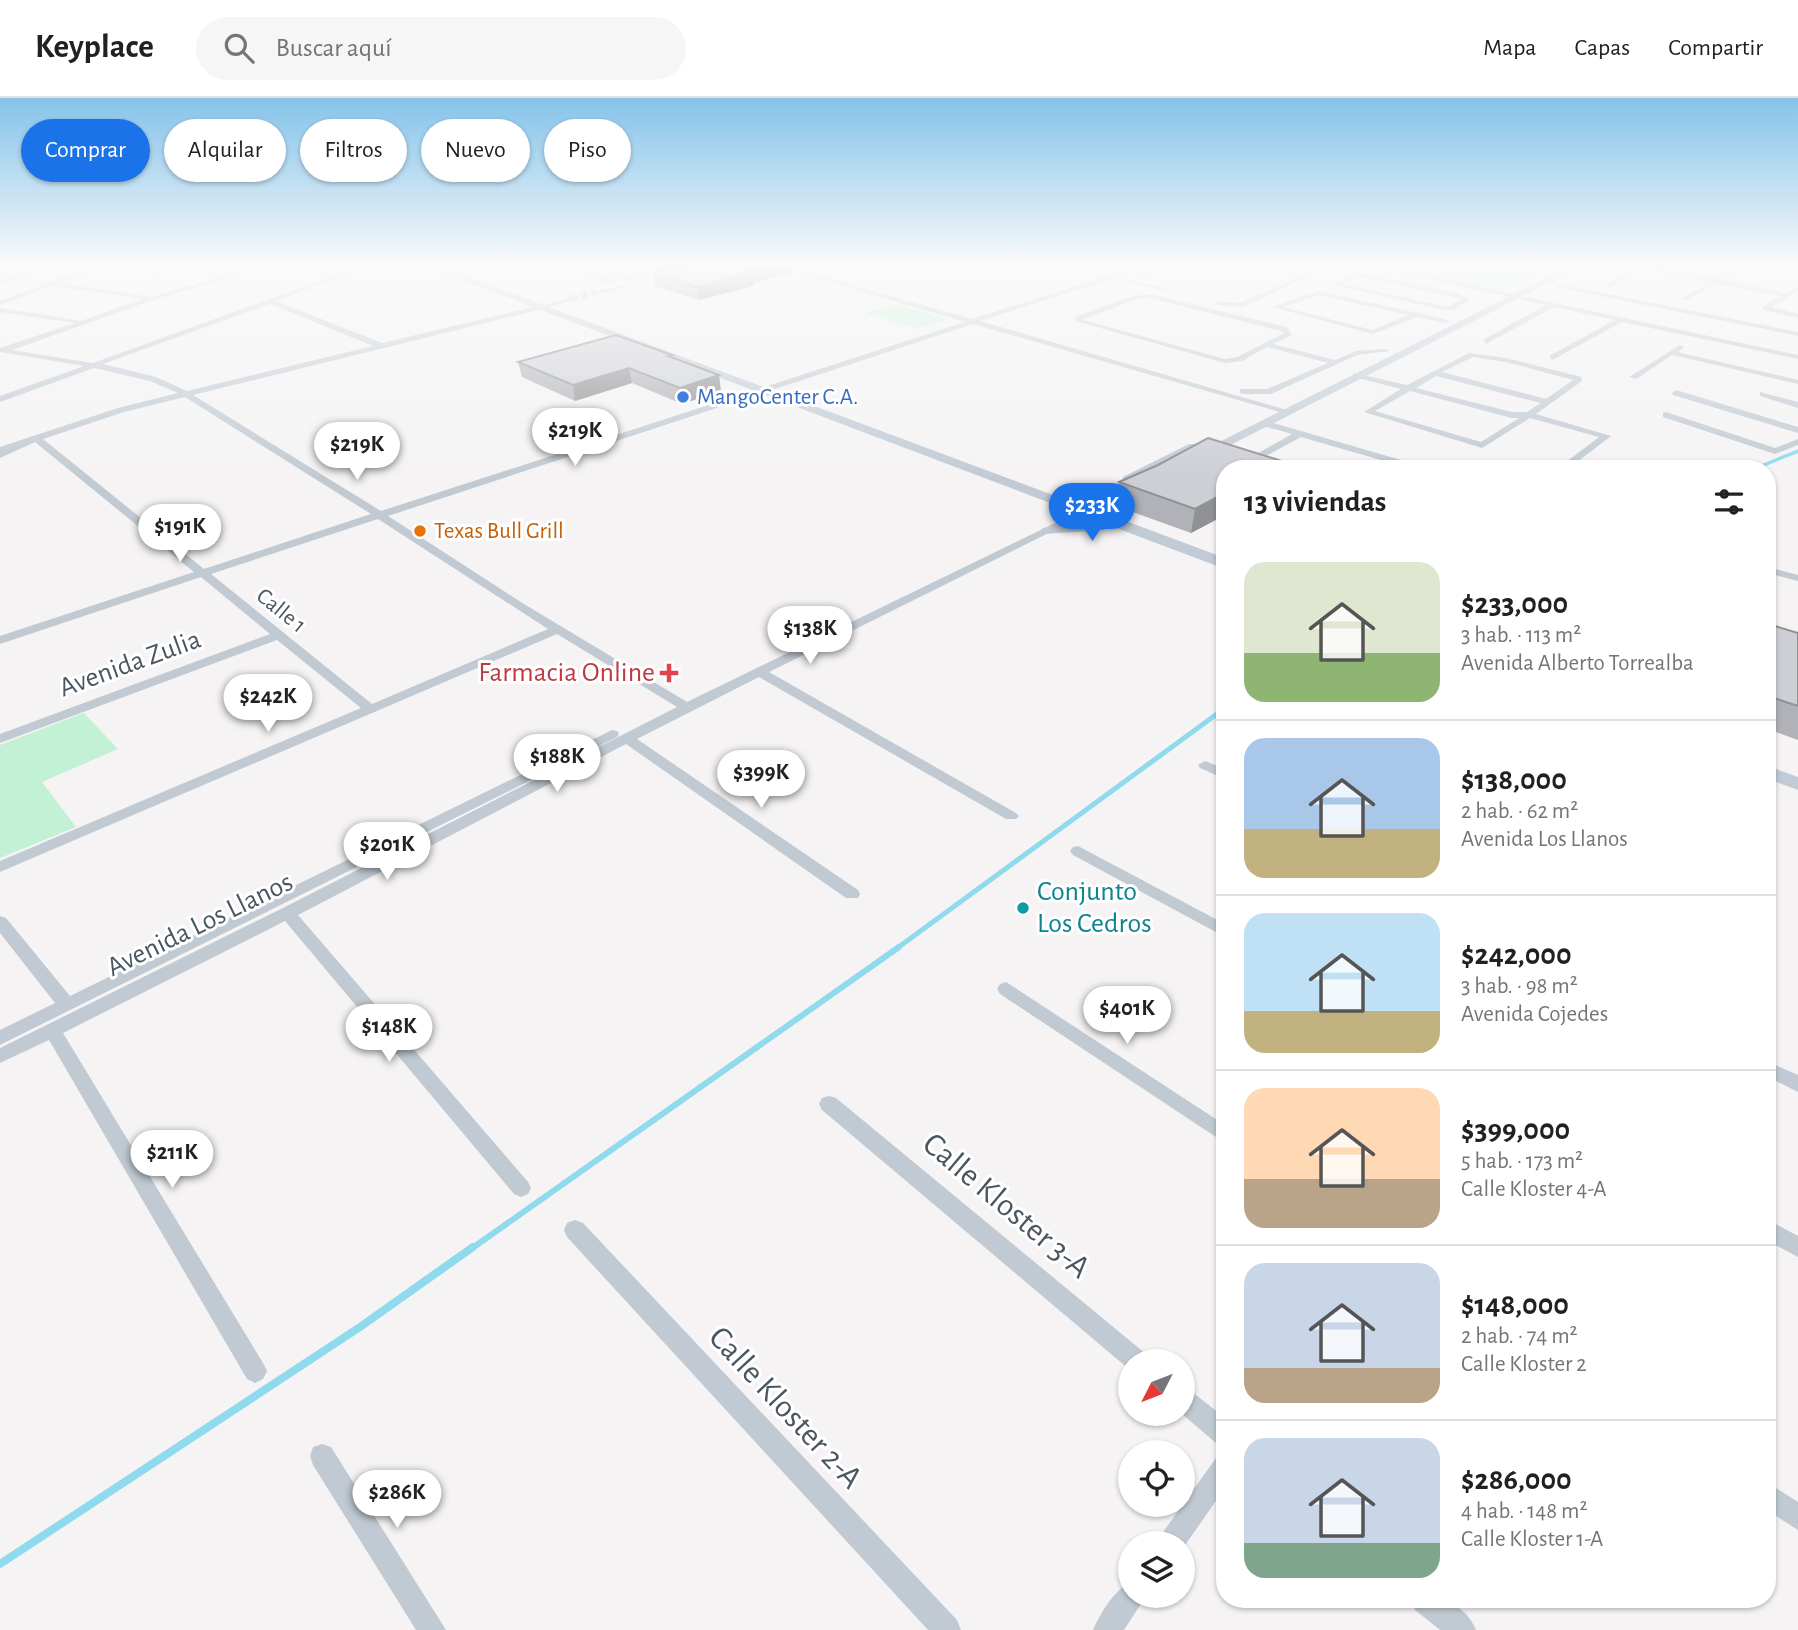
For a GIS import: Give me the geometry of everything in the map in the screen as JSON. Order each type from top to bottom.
[{"type":"main road","points":[[1048,531],[1094,524],[1136,531]]},
{"type":"street","points":[[0,351],[41,336]]},
{"type":"street","points":[[0,399],[172,336]]},
{"type":"street","points":[[359,336],[381,345]]},
{"type":"street","points":[[0,452],[92,417],[417,336]]},
{"type":"street","points":[[626,336],[1085,507],[1216,549]]},
{"type":"street","points":[[0,640],[929,336]]},
{"type":"street","points":[[1026,336],[1280,409]]},
{"type":"street","points":[[1064,336],[1258,393],[1268,392],[1356,353],[1386,351]]},
{"type":"street","points":[[1128,336],[1218,360],[1239,359],[1282,336]]},
{"type":"street","name":"Avenida Los Llanos","points":[[0,1038],[1085,507],[1280,409],[1415,336]]},
{"type":"street","name":"Avenida Los Llanos","points":[[0,1056],[287,914],[627,738],[677,707],[760,672],[1048,531],[1085,507],[1263,423],[1280,409],[1360,373],[1429,336]]},
{"type":"street","points":[[1486,342],[1496,336]]},
{"type":"street","points":[[1552,358],[1590,336]]},
{"type":"street","points":[[1633,377],[1693,336]]},
{"type":"street","points":[[1702,336],[1798,357]]},
{"type":"street","points":[[1265,347],[1332,364]]},
{"type":"street","points":[[0,351],[92,366],[181,396],[677,707]]},
{"type":"street","points":[[1672,353],[1798,382]]},
{"type":"street","points":[[1476,355],[1579,379],[1549,402],[1482,445],[1368,413],[1436,373],[1476,355]]},
{"type":"street","points":[[1141,369],[1153,364]]},
{"type":"street","points":[[1360,373],[1512,415],[1528,416],[1606,436],[1574,460]]},
{"type":"street","points":[[1436,373],[1549,402]]},
{"type":"street","points":[[1676,393],[1798,430]]},
{"type":"street","points":[[1763,394],[1798,405]]},
{"type":"street","points":[[1666,415],[1775,451],[1798,442]]},
{"type":"street","points":[[1263,423],[1391,460]]},
{"type":"street","points":[[1258,457],[1300,434]]},
{"type":"street","name":"Calle 1","points":[[36,438],[370,709]]},
{"type":"street","points":[[1247,453],[1268,460]]},
{"type":"street","points":[[498,476],[513,484]]},
{"type":"street","points":[[1085,507],[1136,531],[1216,561]]},
{"type":"street","points":[[1776,572],[1798,579]]},
{"type":"street","points":[[0,867],[553,631]]},
{"type":"street","name":"Avenida Zulia","points":[[0,739],[278,635]]},
{"type":"street","points":[[760,672],[1011,816]]},
{"type":"street","points":[[627,738],[852,894]]},
{"type":"street","points":[[1776,760],[1798,769]]},
{"type":"street","points":[[1205,765],[1216,770]]},
{"type":"street","points":[[1776,775],[1798,784]]},
{"type":"street","points":[[1078,851],[1216,926]]},
{"type":"street","points":[[287,914],[522,1188]]},
{"type":"street","points":[[0,922],[67,1005]]},
{"type":"street","points":[[1006,989],[1216,1129]]},
{"type":"street","points":[[52,1030],[255,1371]]},
{"type":"street","points":[[1776,1073],[1798,1084]]},
{"type":"street","name":"Calle Kloster 3-A","points":[[829,1104],[1122,1349]]},
{"type":"street","name":"Calle Kloster 2-A","points":[[575,1230],[947,1630]]},
{"type":"street","points":[[1776,1235],[1798,1247]]},
{"type":"street","points":[[1195,1409],[1216,1426]]},
{"type":"street","points":[[322,1456],[432,1630]]},
{"type":"street","points":[[1179,1531],[1216,1480]]},
{"type":"street","points":[[1776,1502],[1798,1517]]},
{"type":"street","points":[[1107,1630],[1123,1608]]},
{"type":"street","points":[[1436,1608],[1462,1630]]},
{"type":"green space","points":[[84,713],[118,749],[42,782],[76,827],[0,858],[0,745]]},
{"type":"building","points":[[611,336],[620,336],[719,375],[680,388],[629,368],[573,385],[518,362]]},
{"type":"building","points":[[1208,438],[1279,460],[1216,460],[1216,498],[1195,509],[1119,482]]},
{"type":"building","points":[[1776,626],[1798,633],[1798,706],[1776,699]]},
{"type":"waterway","points":[[1776,460],[1798,451]]},
{"type":"waterway","points":[[896,949],[1216,715]]},
{"type":"waterway","points":[[471,1249],[899,947]]},
{"type":"waterway","points":[[0,1564],[360,1327],[473,1247]]},
{"type":"place","name":"MangoCenter C.A.","points":[[683,397]]},
{"type":"place","name":"Texas Bull Grill","points":[[420,531]]},
{"type":"place","name":"Farmacia Online","points":[[669,673]]},
{"type":"place","name":"Conjunto Los Cedros","points":[[1023,908]]}]
